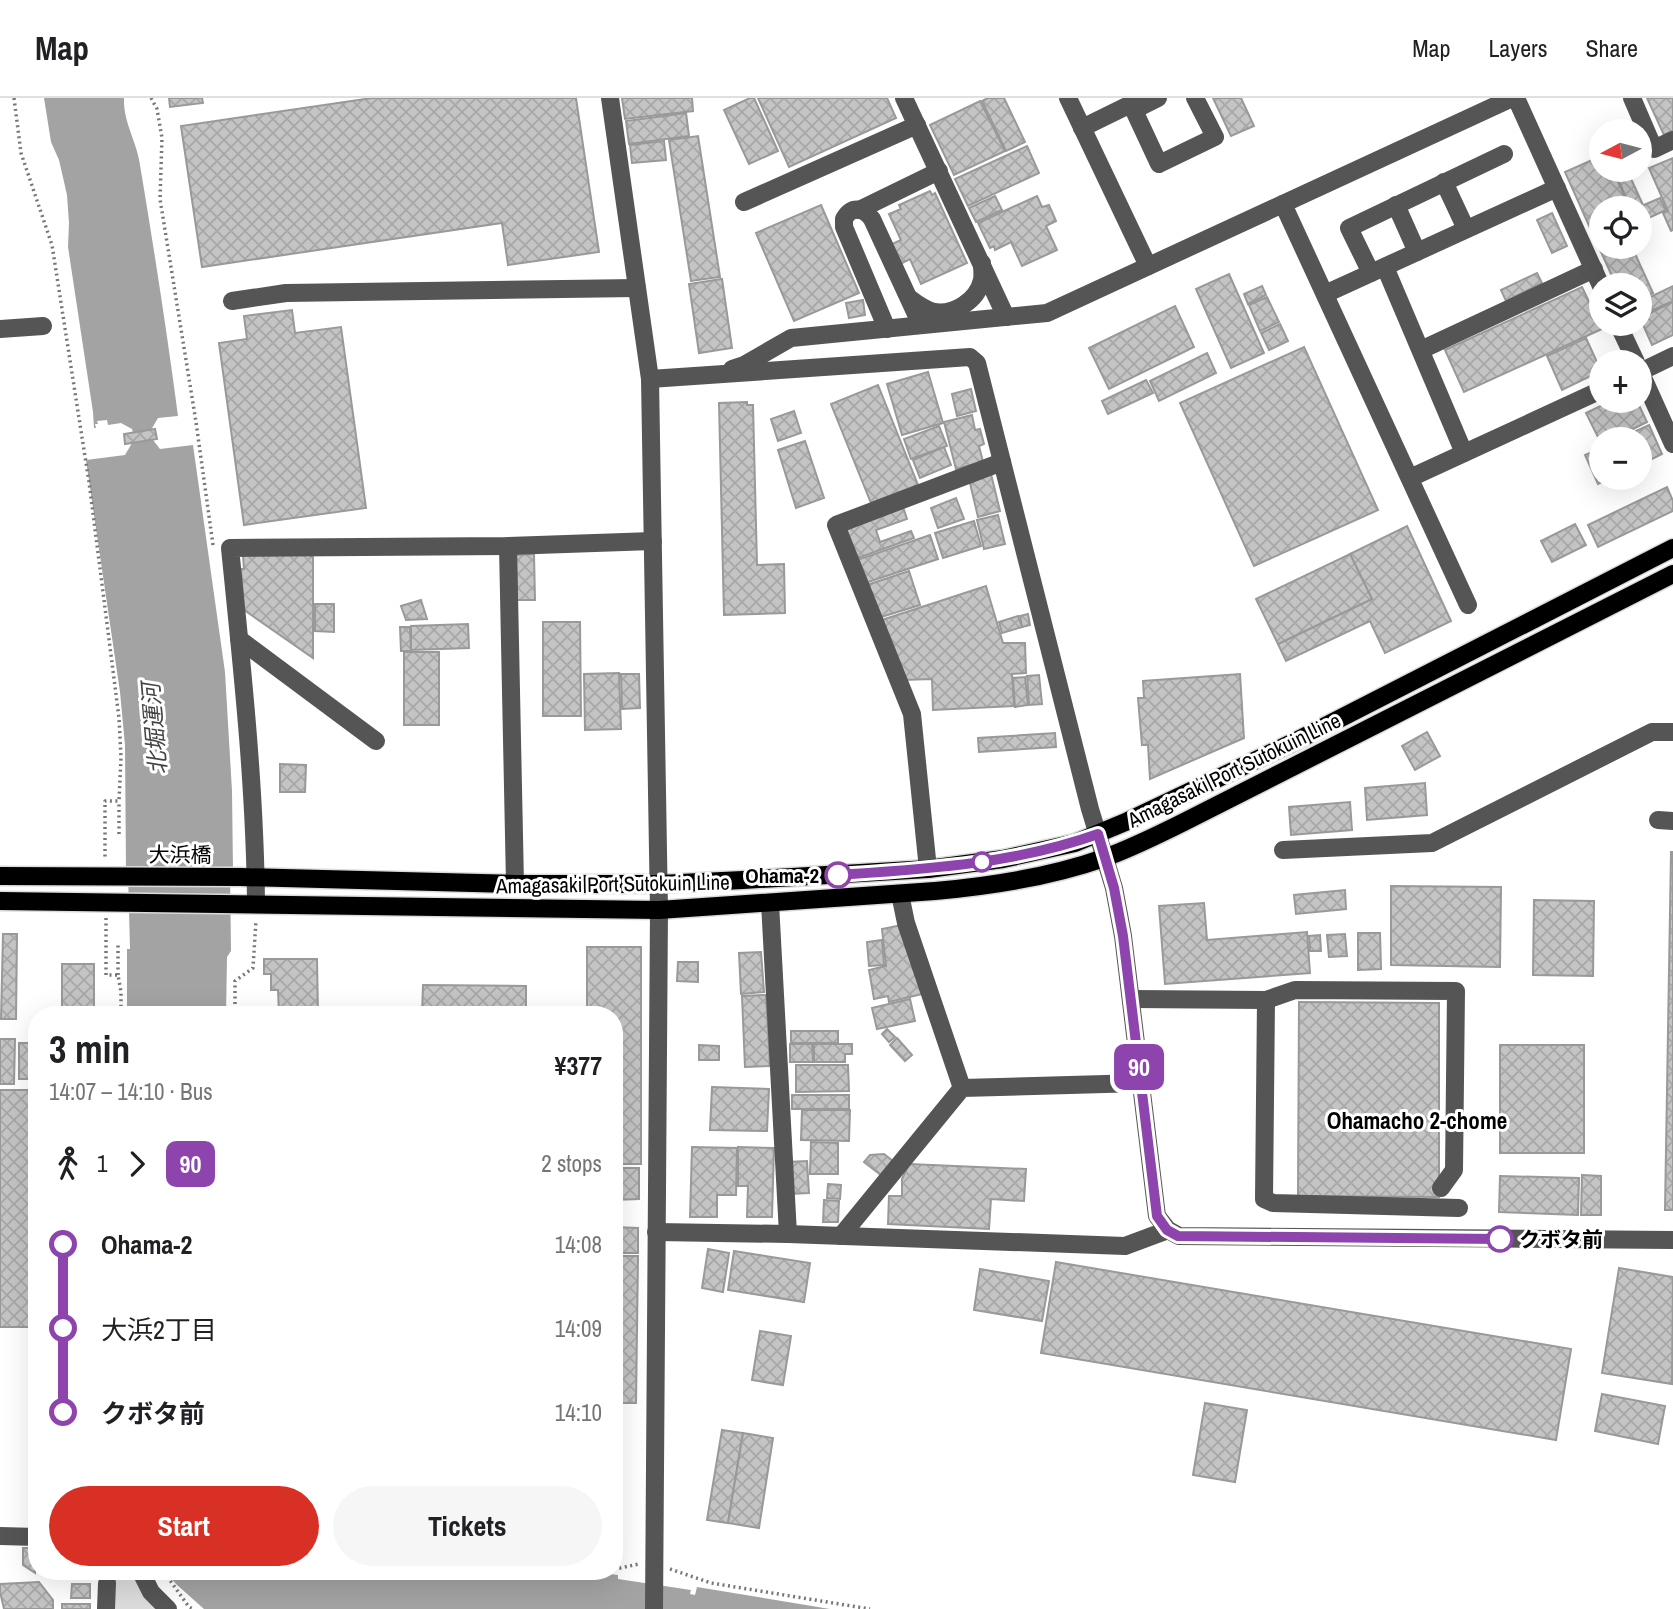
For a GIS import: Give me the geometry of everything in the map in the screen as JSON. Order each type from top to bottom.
[{"type":"main road","name":"Amagasaki Port Sutokuin Line","points":[[248,878],[515,884],[659,884],[928,869],[1003,859],[1098,834],[1296,741],[1673,548]]},
{"type":"main road","name":"Amagasaki Port Sutokuin Line","points":[[0,901],[659,910],[900,894],[1019,881],[1105,858],[1233,799],[1673,574]]},
{"type":"main road","name":"大浜橋","points":[[0,876],[248,878]]},
{"type":"street","points":[[610,98],[650,379],[659,884],[654,1609]]},
{"type":"street","points":[[904,98],[1006,317]]},
{"type":"street","points":[[1068,98],[1148,266]]},
{"type":"street","points":[[1134,110],[1158,98]]},
{"type":"street","points":[[1082,128],[1131,104],[1159,164],[1215,137],[1195,98]]},
{"type":"street","points":[[707,376],[744,365],[791,338],[1047,313],[1514,98],[1596,273]]},
{"type":"street","points":[[1632,98],[1654,149],[1673,140]]},
{"type":"street","points":[[744,202],[917,125]]},
{"type":"street","points":[[1464,453],[1420,350],[1378,270],[1349,228],[1504,154]]},
{"type":"street","points":[[887,328],[844,227],[844,219],[851,211],[859,210],[939,171]]},
{"type":"street","points":[[1444,182],[1466,229]]},
{"type":"street","points":[[1325,294],[1557,188]]},
{"type":"street","points":[[1283,204],[1468,605]]},
{"type":"street","points":[[1396,205],[1417,252]]},
{"type":"street","points":[[859,210],[867,212],[873,219],[921,325]]},
{"type":"street","points":[[908,298],[932,312],[947,312],[960,308],[978,289],[982,280],[982,263]]},
{"type":"street","points":[[1420,350],[1594,269]]},
{"type":"street","points":[[232,301],[286,293],[637,288]]},
{"type":"street","points":[[0,329],[43,326]]},
{"type":"street","points":[[1652,366],[1673,356]]},
{"type":"street","points":[[650,379],[970,357],[977,363],[1114,888],[1123,936],[1157,1216],[1167,1230],[1178,1236],[1673,1240]]},
{"type":"street","points":[[1410,478],[1589,396]]},
{"type":"street","points":[[1652,398],[1673,444]]},
{"type":"street","points":[[928,869],[912,714],[836,525],[1002,462]]},
{"type":"street","points":[[256,904],[248,878],[250,737],[230,548],[508,546],[653,541]]},
{"type":"street","points":[[508,546],[515,884]]},
{"type":"street","points":[[239,639],[376,741]]},
{"type":"street","points":[[1283,850],[1433,843],[1652,732],[1673,732]]},
{"type":"street","points":[[900,894],[906,923],[962,1088]]},
{"type":"street","points":[[770,903],[788,1234]]},
{"type":"street","points":[[1131,999],[1266,1000],[1295,990],[1456,991],[1454,1170],[1441,1188]]},
{"type":"street","points":[[1266,1000],[1264,1199],[1273,1203],[1459,1208]]},
{"type":"street","points":[[841,1236],[962,1088],[1141,1083]]},
{"type":"street","points":[[656,1232],[1125,1246],[1167,1230]]},
{"type":"street","points":[[0,1536],[28,1536]]},
{"type":"street","points":[[145,1580],[151,1592],[168,1609]]},
{"type":"street","points":[[106,1609],[107,1583]]},
{"type":"path","points":[[14,98],[21,153],[52,245],[89,482],[119,718],[119,834]]},
{"type":"path","points":[[151,98],[157,109],[162,138],[160,199],[215,554]]},
{"type":"path","points":[[105,859],[105,801],[120,801]]},
{"type":"path","points":[[235,1006],[235,981],[253,968],[256,904]]},
{"type":"path","points":[[106,918],[106,975],[118,975]]},
{"type":"path","points":[[118,944],[121,1006]]},
{"type":"path","points":[[623,1567],[638,1564],[711,1583],[870,1609]]},
{"type":"path","points":[[170,1580],[193,1609]]},
{"type":"shaded area","points":[[110,1580],[136,1580],[159,1609],[110,1609]]},
{"type":"water","points":[[44,98],[124,98],[140,165],[178,416],[158,418],[151,430],[133,433],[132,429],[121,423],[108,425],[107,420],[97,421],[98,424],[95,424],[94,428],[68,247],[67,195],[59,160],[51,142]]},
{"type":"water","name":"北堀運河","points":[[153,440],[160,449],[193,445],[225,672],[232,791],[233,871],[230,872],[231,951],[227,957],[226,1006],[127,1006],[127,949],[130,949],[125,745],[120,692],[86,460],[125,455],[132,443]]},
{"type":"water","points":[[173,1580],[623,1580],[691,1590],[690,1594],[695,1595],[697,1587],[830,1609],[204,1609]]},
{"type":"building","points":[[169,98],[202,98],[203,103],[170,107]]},
{"type":"building","points":[[372,98],[576,98],[599,252],[508,265],[502,223],[202,267],[181,126]]},
{"type":"building","points":[[622,98],[692,98],[693,111],[625,119]]},
{"type":"building","points":[[754,98],[778,151],[749,164],[724,110]]},
{"type":"building","points":[[758,98],[887,98],[896,118],[789,167]]},
{"type":"building","points":[[988,98],[1004,98],[1025,142],[1006,151],[982,101]]},
{"type":"building","points":[[1213,98],[1241,98],[1254,126],[1231,136]]},
{"type":"building","points":[[1647,98],[1673,98],[1673,131],[1664,135]]},
{"type":"building","points":[[980,101],[1005,151],[954,175],[930,125]]},
{"type":"building","points":[[686,113],[689,136],[629,144],[626,121]]},
{"type":"building","points":[[698,136],[720,277],[691,281],[669,140]]},
{"type":"building","points":[[664,141],[666,160],[632,163],[630,145]]},
{"type":"building","points":[[1027,146],[1039,173],[968,206],[955,179]]},
{"type":"building","points":[[1673,158],[1671,231],[1663,213],[1668,211],[1652,175],[1652,167]]},
{"type":"building","points":[[1589,161],[1589,182],[1618,182],[1625,196],[1589,196],[1589,226],[1565,172]]},
{"type":"building","points":[[1619,182],[1632,182],[1639,196],[1626,196]]},
{"type":"building","points":[[930,191],[932,195],[935,193],[967,263],[921,284],[910,259],[900,264],[892,244],[901,240],[889,214],[901,209],[899,205]]},
{"type":"building","points":[[995,196],[1002,210],[976,222],[969,208]]},
{"type":"building","points":[[1037,196],[1042,207],[1049,205],[1056,221],[1046,226],[1057,250],[1022,266],[1011,242],[995,250],[994,246],[990,248],[978,223]]},
{"type":"building","points":[[1660,198],[1666,210],[1652,216],[1652,201]]},
{"type":"building","points":[[821,205],[859,293],[794,321],[756,233]]},
{"type":"building","points":[[1552,213],[1567,246],[1552,253],[1537,220]]},
{"type":"building","points":[[1604,259],[1637,259],[1644,273],[1611,273]]},
{"type":"building","points":[[1537,273],[1542,283],[1506,301],[1501,290]]},
{"type":"building","points":[[1229,274],[1264,353],[1231,368],[1196,289]]},
{"type":"building","points":[[722,279],[732,348],[699,353],[689,284]]},
{"type":"building","points":[[1262,286],[1266,295],[1248,304],[1244,294]]},
{"type":"building","points":[[1673,286],[1673,301],[1652,311],[1652,296]]},
{"type":"building","points":[[1582,287],[1589,302],[1589,335],[1464,392],[1445,350]]},
{"type":"building","points":[[1267,297],[1279,322],[1260,331],[1249,305]]},
{"type":"building","points":[[863,300],[865,315],[849,318],[846,303]]},
{"type":"building","points":[[1673,302],[1673,335],[1652,345],[1648,336],[1652,336],[1652,312]]},
{"type":"building","points":[[1175,306],[1194,347],[1109,389],[1089,348]]},
{"type":"building","points":[[292,310],[295,333],[341,327],[366,508],[244,525],[219,343],[247,339],[244,316]]},
{"type":"building","points":[[1280,324],[1288,341],[1269,350],[1261,333]]},
{"type":"building","points":[[1586,338],[1591,350],[1589,350],[1589,377],[1562,390],[1547,356]]},
{"type":"building","points":[[1304,347],[1378,510],[1254,566],[1180,403]]},
{"type":"building","points":[[1207,353],[1216,373],[1159,401],[1150,381]]},
{"type":"building","points":[[928,372],[943,423],[902,435],[887,384]]},
{"type":"building","points":[[1146,380],[1153,393],[1108,414],[1102,401]]},
{"type":"building","points":[[878,385],[918,485],[871,503],[831,404]]},
{"type":"building","points":[[971,389],[976,411],[957,416],[952,394]]},
{"type":"building","points":[[747,402],[747,405],[753,405],[757,565],[784,564],[785,613],[724,615],[719,403]]},
{"type":"building","points":[[794,411],[801,433],[778,441],[771,419]]},
{"type":"building","points":[[1586,413],[1643,413],[1647,422],[1637,427],[1593,427]]},
{"type":"building","points":[[972,415],[975,430],[980,429],[984,444],[979,446],[983,462],[956,469],[944,422]]},
{"type":"building","points":[[939,426],[947,446],[911,459],[904,439]]},
{"type":"building","points":[[155,429],[157,439],[125,444],[124,434]]},
{"type":"building","points":[[1652,432],[1662,454],[1652,459]]},
{"type":"building","points":[[805,441],[824,498],[796,508],[778,450]]},
{"type":"building","points":[[944,447],[951,465],[920,478],[913,460]]},
{"type":"building","points":[[991,474],[1000,511],[978,517],[969,479]]},
{"type":"building","points":[[1667,487],[1673,501],[1673,511],[1598,547],[1588,525]]},
{"type":"building","points":[[956,498],[964,519],[938,528],[931,508]]},
{"type":"building","points":[[903,507],[907,519],[876,530],[880,542],[911,531],[914,538],[855,559],[844,527]]},
{"type":"building","points":[[998,515],[1005,544],[984,549],[977,520]]},
{"type":"building","points":[[974,521],[981,546],[943,558],[935,533]]},
{"type":"building","points":[[1575,524],[1586,545],[1552,562],[1541,541]]},
{"type":"building","points":[[1407,526],[1451,621],[1385,653],[1370,621],[1286,661],[1278,644],[1372,599],[1350,554]]},
{"type":"building","points":[[930,535],[938,559],[865,583],[857,560]]},
{"type":"building","points":[[307,554],[313,557],[313,658],[244,610],[241,569],[244,569],[243,555]]},
{"type":"building","points":[[534,554],[535,600],[517,600],[516,555]]},
{"type":"building","points":[[1350,554],[1372,599],[1278,644],[1256,599]]},
{"type":"building","points":[[909,571],[920,605],[878,618],[867,585]]},
{"type":"building","points":[[986,586],[1003,643],[1025,643],[1026,673],[1012,674],[1014,706],[933,710],[932,679],[903,680],[882,620]]},
{"type":"building","points":[[421,600],[427,619],[406,620],[401,606]]},
{"type":"building","points":[[315,604],[334,604],[334,632],[315,631]]},
{"type":"building","points":[[1028,614],[1030,625],[1022,627],[1020,616]]},
{"type":"building","points":[[1018,616],[1022,627],[1002,633],[999,622]]},
{"type":"building","points":[[543,622],[580,622],[581,716],[543,716]]},
{"type":"building","points":[[468,624],[469,648],[411,650],[411,626]]},
{"type":"building","points":[[400,627],[410,627],[411,651],[401,651]]},
{"type":"building","points":[[404,652],[439,652],[439,725],[404,725]]},
{"type":"building","points":[[619,673],[621,729],[585,730],[584,674]]},
{"type":"building","points":[[621,674],[639,674],[640,708],[622,709]]},
{"type":"building","points":[[1240,674],[1244,738],[1150,779],[1148,745],[1142,745],[1138,698],[1144,698],[1143,681]]},
{"type":"building","points":[[1039,675],[1042,704],[1029,705],[1027,676]]},
{"type":"building","points":[[1025,677],[1028,705],[1015,707],[1013,678]]},
{"type":"building","points":[[1427,732],[1440,756],[1415,770],[1402,746]]},
{"type":"building","points":[[1055,733],[1056,747],[979,752],[978,738]]},
{"type":"building","points":[[280,764],[306,765],[305,792],[280,792]]},
{"type":"building","points":[[1425,783],[1427,815],[1367,820],[1365,788]]},
{"type":"building","points":[[1350,802],[1352,830],[1291,835],[1289,807]]},
{"type":"building","points":[[1671,852],[1673,1210],[1665,1210]]},
{"type":"building","points":[[1391,886],[1501,887],[1500,967],[1391,965]]},
{"type":"building","points":[[1345,890],[1346,909],[1296,914],[1294,895]]},
{"type":"building","points":[[1534,900],[1594,901],[1593,976],[1533,975]]},
{"type":"building","points":[[1204,903],[1207,940],[1307,932],[1310,973],[1165,984],[1159,906]]},
{"type":"building","points":[[902,925],[922,994],[889,1002],[888,996],[874,999],[869,970],[886,966],[882,929]]},
{"type":"building","points":[[1358,933],[1380,933],[1381,969],[1358,970]]},
{"type":"building","points":[[3,934],[17,934],[16,1019],[1,1019]]},
{"type":"building","points":[[1345,934],[1347,956],[1329,957],[1327,935]]},
{"type":"building","points":[[1320,935],[1321,951],[1310,951],[1309,936]]},
{"type":"building","points":[[882,940],[884,965],[869,966],[867,942]]},
{"type":"building","points":[[587,947],[641,947],[641,1164],[623,1164],[623,1006],[587,1006]]},
{"type":"building","points":[[761,952],[764,992],[741,994],[739,953]]},
{"type":"building","points":[[264,959],[317,959],[318,1006],[279,1006],[278,990],[271,990],[271,974],[264,974]]},
{"type":"building","points":[[678,962],[698,962],[698,982],[677,981]]},
{"type":"building","points":[[62,964],[94,964],[94,1006],[62,1006]]},
{"type":"building","points":[[423,985],[526,986],[526,1006],[422,1006]]},
{"type":"building","points":[[766,995],[770,1066],[745,1067],[742,996]]},
{"type":"building","points":[[910,999],[915,1021],[877,1029],[872,1008]]},
{"type":"building","points":[[1299,1002],[1439,1003],[1439,1197],[1298,1196]]},
{"type":"building","points":[[887,1029],[895,1037],[889,1042],[882,1034]]},
{"type":"building","points":[[791,1031],[838,1031],[838,1043],[791,1043]]},
{"type":"building","points":[[897,1038],[912,1055],[905,1061],[890,1045]]},
{"type":"building","points":[[0,1039],[15,1039],[14,1084],[0,1084]]},
{"type":"building","points":[[19,1043],[28,1043],[28,1079],[19,1079]]},
{"type":"building","points":[[790,1044],[812,1044],[813,1062],[790,1062]]},
{"type":"building","points":[[814,1044],[852,1044],[852,1054],[845,1054],[845,1062],[814,1062]]},
{"type":"building","points":[[699,1045],[719,1046],[719,1060],[699,1060]]},
{"type":"building","points":[[1500,1045],[1584,1045],[1584,1153],[1500,1153]]},
{"type":"building","points":[[796,1065],[848,1065],[849,1091],[796,1092]]},
{"type":"building","points":[[712,1087],[769,1089],[767,1131],[710,1130]]},
{"type":"building","points":[[0,1090],[28,1090],[28,1327],[0,1327]]},
{"type":"building","points":[[792,1095],[849,1095],[849,1109],[792,1109]]},
{"type":"building","points":[[802,1110],[850,1110],[849,1141],[801,1140]]},
{"type":"building","points":[[811,1142],[838,1143],[838,1174],[810,1174]]},
{"type":"building","points":[[692,1147],[737,1148],[736,1195],[717,1195],[717,1217],[690,1217]]},
{"type":"building","points":[[738,1147],[774,1148],[772,1217],[747,1217],[748,1186],[738,1186]]},
{"type":"building","points":[[884,1154],[894,1162],[882,1176],[864,1162],[870,1155]]},
{"type":"building","points":[[807,1161],[809,1193],[789,1194],[787,1162]]},
{"type":"building","points":[[909,1164],[1026,1169],[1024,1201],[991,1199],[989,1229],[888,1224],[889,1196],[902,1196],[902,1179]]},
{"type":"building","points":[[623,1168],[639,1168],[639,1199],[623,1200]]},
{"type":"building","points":[[1582,1175],[1601,1176],[1601,1215],[1581,1215]]},
{"type":"building","points":[[1500,1176],[1579,1178],[1578,1215],[1499,1212]]},
{"type":"building","points":[[828,1184],[841,1185],[840,1199],[827,1198]]},
{"type":"building","points":[[824,1200],[839,1201],[838,1222],[823,1222]]},
{"type":"building","points":[[623,1227],[638,1228],[638,1253],[623,1253]]},
{"type":"building","points":[[708,1249],[729,1253],[723,1292],[702,1288]]},
{"type":"building","points":[[734,1251],[810,1263],[804,1302],[728,1290]]},
{"type":"building","points":[[623,1256],[638,1256],[636,1403],[623,1403]]},
{"type":"building","points":[[1056,1262],[1571,1349],[1556,1440],[1041,1353]]},
{"type":"building","points":[[1619,1268],[1673,1277],[1672,1384],[1602,1373]]},
{"type":"building","points":[[980,1269],[1049,1281],[1042,1321],[974,1310]]},
{"type":"building","points":[[760,1331],[791,1336],[783,1385],[752,1380]]},
{"type":"building","points":[[1602,1394],[1665,1406],[1658,1444],[1595,1431]]},
{"type":"building","points":[[1205,1403],[1247,1410],[1235,1482],[1193,1475]]},
{"type":"building","points":[[722,1430],[743,1433],[728,1523],[707,1520]]},
{"type":"building","points":[[743,1433],[773,1438],[759,1528],[728,1523]]},
{"type":"building","points":[[23,1548],[28,1548],[28,1568],[23,1565]]},
{"type":"building","points":[[39,1582],[53,1600],[53,1609],[4,1609],[0,1584]]},
{"type":"building","points":[[72,1584],[90,1584],[90,1598],[71,1598]]},
{"type":"building","points":[[62,1604],[90,1604],[90,1609],[62,1609]]},
{"type":"bus line","name":"90","points":[[838,875],[928,869],[1003,859],[1098,834],[1114,888],[1123,936],[1157,1216],[1167,1230],[1178,1236],[1500,1239]]},
{"type":"place","name":"Ohama-2","points":[[838,875]]},
{"type":"place","name":"クボタ前","points":[[1500,1239]]},
{"type":"district","name":"Ohamacho 2-chome","points":[[1417,1120]]}]
